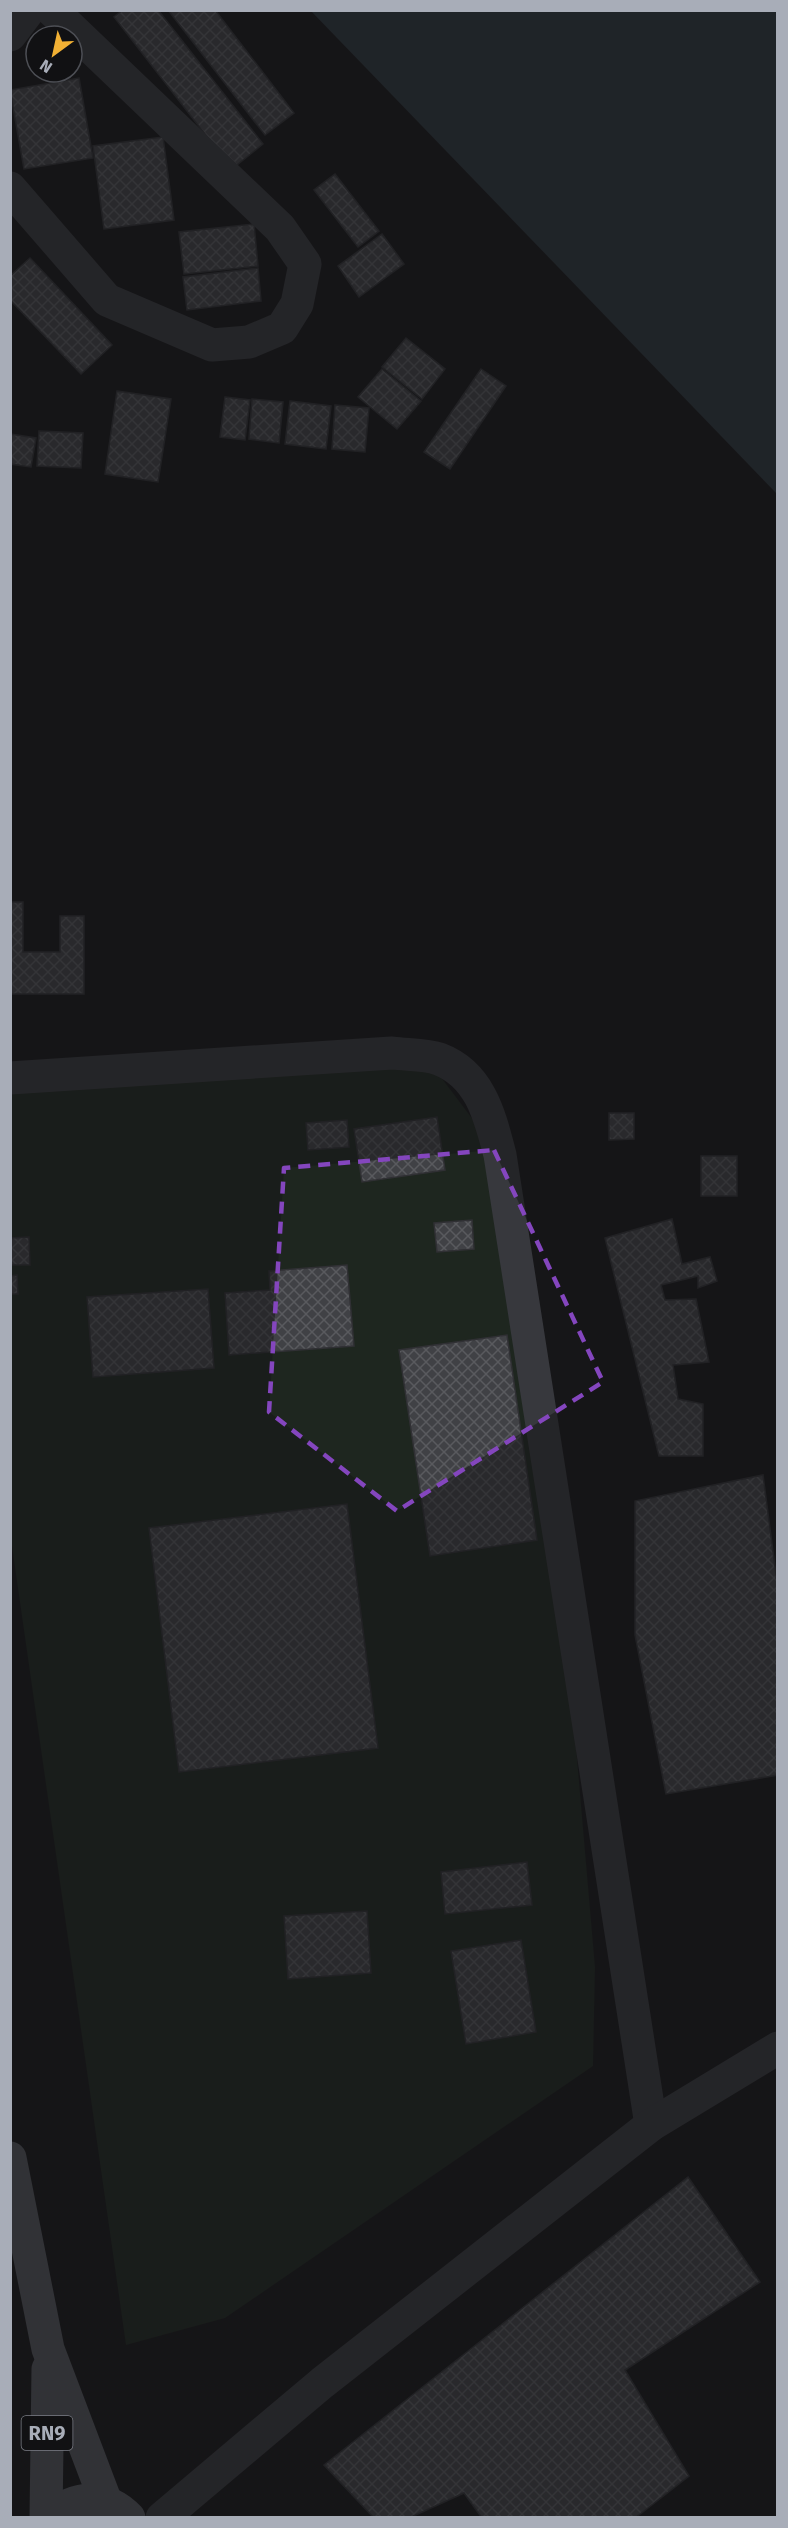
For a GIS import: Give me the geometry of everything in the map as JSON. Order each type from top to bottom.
[{"type":"main road","name":"RN9","points":[[10,2158],[48,2349],[46,2517]]},
{"type":"main road","name":"RN9","points":[[48,2349],[117,2510]]},
{"type":"main road","name":"RN9","points":[[52,2517],[74,2503],[89,2500],[117,2510]]},
{"type":"street","points":[[10,34],[29,10]]},
{"type":"street","points":[[10,188],[107,300],[212,345],[249,342],[282,328],[297,304],[305,264],[280,228],[52,10]]},
{"type":"street","points":[[10,1078],[393,1053],[439,1059],[468,1077],[488,1107],[500,1155],[651,2125]]},
{"type":"street","points":[[162,2517],[321,2383],[651,2125],[777,2048]]},
{"type":"highlighted area","points":[[494,1150],[603,1382],[397,1511],[269,1412],[284,1168]]},
{"type":"shaded area","points":[[311,11],[777,11],[777,494]]},
{"type":"shaded area","points":[[428,1060],[486,1137],[559,1550],[595,1967],[593,2066],[225,2318],[126,2345],[11,1539],[10,1088]]},
{"type":"building","points":[[123,10],[158,10],[263,144],[232,169],[114,17]]},
{"type":"building","points":[[168,10],[215,10],[294,113],[265,135]]},
{"type":"building","points":[[44,84],[80,84],[93,158],[24,169],[10,90]]},
{"type":"building","points":[[163,137],[174,220],[104,229],[93,146]]},
{"type":"building","points":[[335,174],[379,231],[358,247],[314,190]]},
{"type":"building","points":[[254,224],[258,266],[184,274],[179,232]]},
{"type":"building","points":[[382,234],[404,264],[359,297],[338,266]]},
{"type":"building","points":[[30,258],[112,345],[81,374],[10,300],[10,276]]},
{"type":"building","points":[[258,268],[261,301],[187,310],[183,277]]},
{"type":"building","points":[[406,338],[445,369],[422,399],[382,367]]},
{"type":"building","points":[[382,369],[421,401],[397,429],[358,397]]},
{"type":"building","points":[[481,369],[506,386],[450,469],[424,452]]},
{"type":"building","points":[[117,391],[171,399],[158,482],[105,474]]},
{"type":"building","points":[[225,397],[250,400],[245,440],[220,437]]},
{"type":"building","points":[[252,399],[283,402],[279,443],[249,439]]},
{"type":"building","points":[[290,401],[331,406],[326,449],[285,444]]},
{"type":"building","points":[[335,405],[369,408],[365,452],[332,449]]},
{"type":"building","points":[[39,431],[83,433],[81,468],[37,466]]},
{"type":"building","points":[[10,434],[36,438],[31,467],[10,464]]},
{"type":"building","points":[[10,902],[23,902],[23,952],[60,952],[60,916],[84,916],[84,994],[10,994]]},
{"type":"building","points":[[609,1113],[634,1113],[634,1139],[609,1140]]},
{"type":"building","points":[[437,1117],[445,1170],[362,1182],[354,1129]]},
{"type":"building","points":[[347,1120],[349,1147],[308,1150],[306,1123]]},
{"type":"building","points":[[701,1156],[737,1156],[737,1196],[701,1196]]},
{"type":"building","points":[[672,1219],[682,1264],[710,1257],[717,1281],[698,1288],[698,1276],[661,1285],[665,1300],[696,1299],[709,1362],[673,1365],[678,1399],[703,1404],[703,1456],[659,1456],[605,1238]]},
{"type":"building","points":[[472,1220],[474,1249],[437,1252],[434,1223]]},
{"type":"building","points":[[29,1237],[30,1265],[10,1265],[10,1238]]},
{"type":"building","points":[[347,1265],[354,1346],[229,1355],[225,1293],[270,1290],[269,1271]]},
{"type":"building","points":[[17,1275],[18,1294],[10,1294],[10,1276]]},
{"type":"building","points":[[208,1289],[214,1368],[93,1377],[87,1297]]},
{"type":"building","points":[[507,1335],[537,1540],[430,1556],[399,1350]]},
{"type":"building","points":[[763,1475],[778,1590],[778,1775],[666,1794],[635,1635],[635,1501]]},
{"type":"building","points":[[347,1504],[378,1748],[179,1772],[149,1528]]},
{"type":"building","points":[[527,1862],[532,1905],[445,1914],[441,1872]]},
{"type":"building","points":[[367,1911],[371,1973],[288,1979],[284,1916]]},
{"type":"building","points":[[521,1940],[536,2032],[466,2044],[451,1951]]},
{"type":"building","points":[[688,2177],[760,2282],[625,2370],[689,2476],[635,2518],[482,2518],[464,2493],[409,2518],[374,2518],[324,2465]]}]
